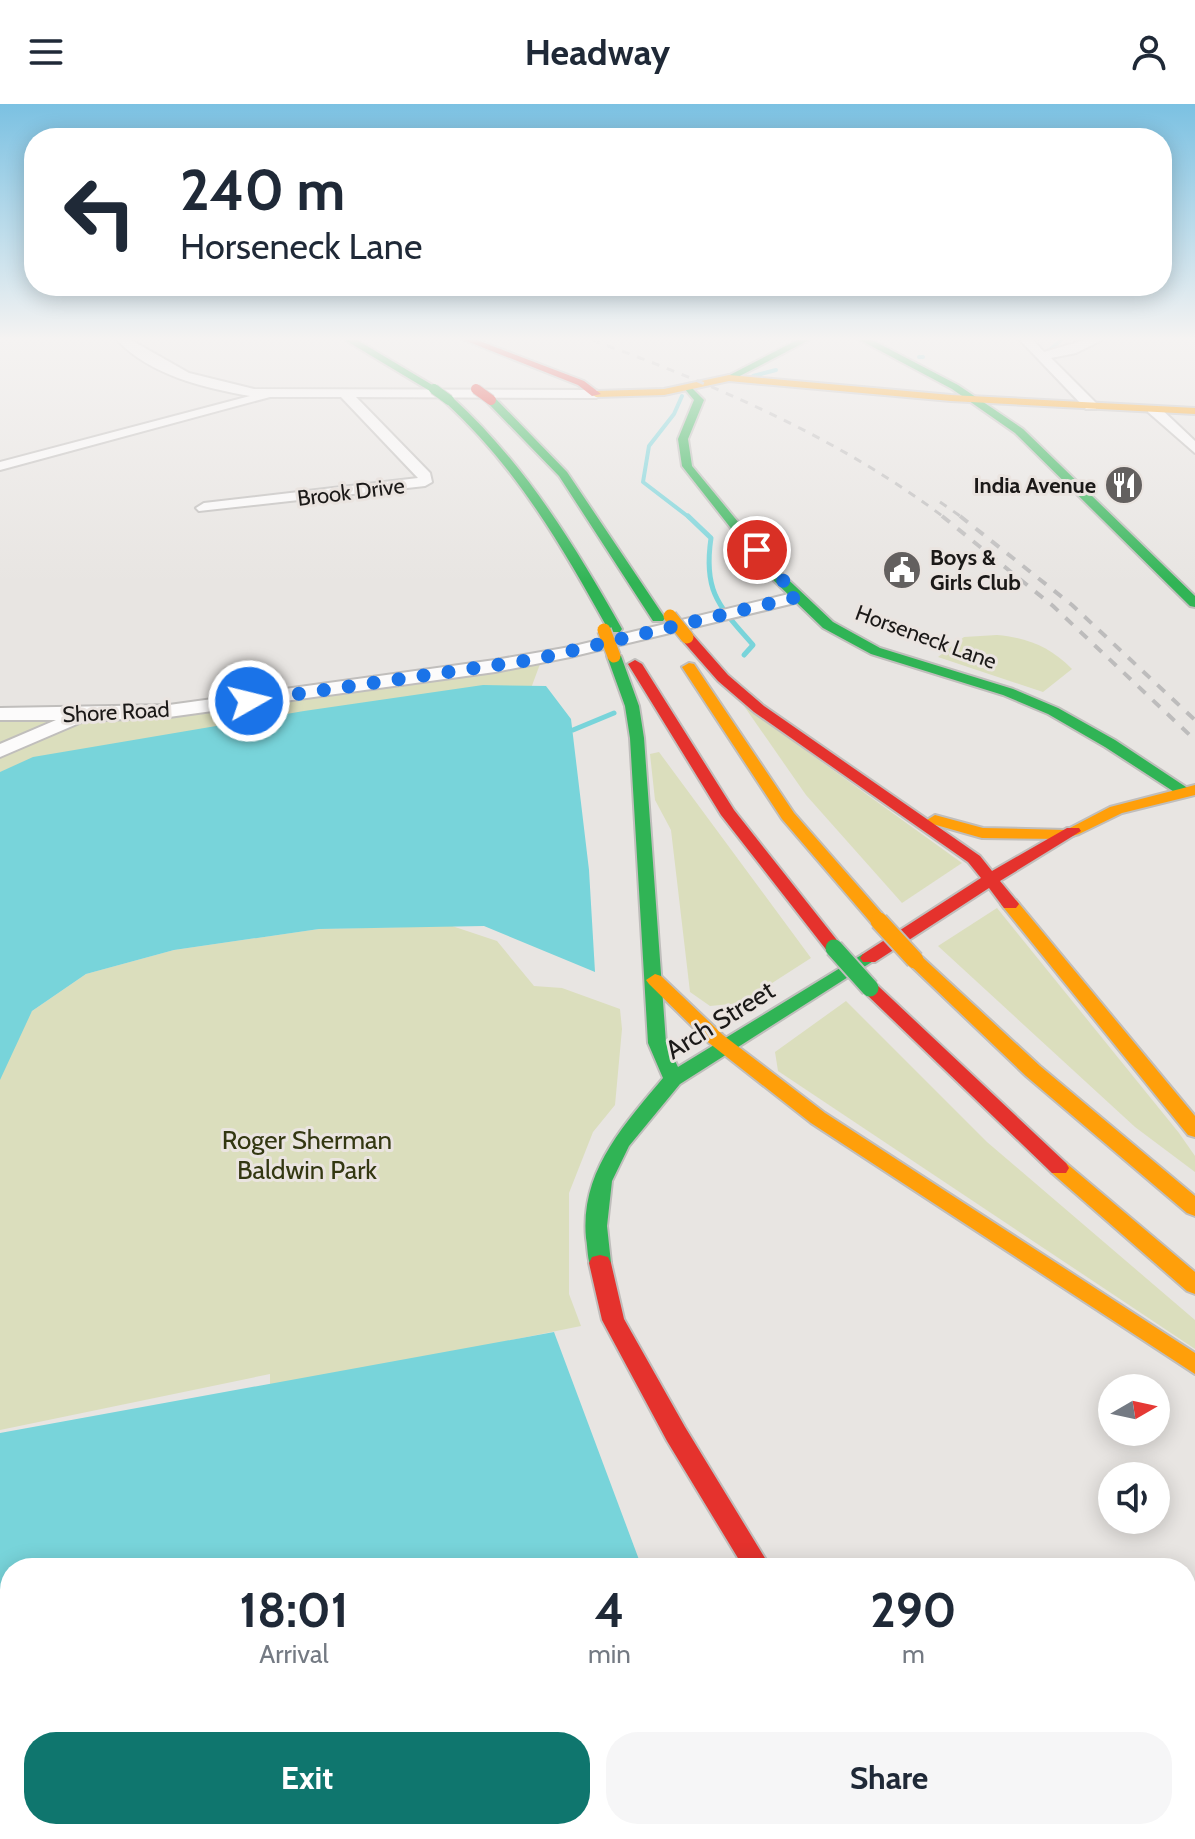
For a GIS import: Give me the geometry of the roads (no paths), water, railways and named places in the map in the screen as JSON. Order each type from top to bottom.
[{"type":"main road","points":[[474,421],[517,466],[579,566],[621,654],[711,792],[765,866],[870,988],[998,1114],[1195,1285]]},
{"type":"main road","points":[[513,421],[555,461],[680,639],[788,816],[879,921],[915,960],[1033,1071],[1195,1208]]},
{"type":"main road","name":"Horseneck Lane","points":[[690,421],[683,439],[687,466],[797,597],[846,636],[1031,701],[1081,726],[1190,791]]},
{"type":"main road","points":[[1003,421],[1044,452],[1195,603]]},
{"type":"main road","points":[[680,639],[740,694],[964,851],[993,879],[1195,1130]]},
{"type":"main road","points":[[621,654],[637,738],[657,1043],[673,1079]]},
{"type":"main road","points":[[839,766],[906,805],[956,828],[995,836],[1062,834]]},
{"type":"main road","name":"Arch Street","points":[[752,1558],[676,1434],[613,1320],[602,1277],[596,1226],[602,1181],[634,1123],[673,1079],[1062,834],[1120,809],[1190,791]]},
{"type":"main road","points":[[655,980],[678,1006],[830,1127],[1195,1365]]},
{"type":"street","points":[[0,466],[171,421]]},
{"type":"street","name":"Brook Drive","points":[[204,508],[425,482],[425,476],[371,421]]},
{"type":"street","points":[[1166,421],[1195,449]]},
{"type":"street","name":"Shore Road","points":[[0,714],[86,715],[220,705],[495,666],[579,650],[797,597]]},
{"type":"street","points":[[0,751],[86,715]]},
{"type":"water","points":[[483,685],[546,686],[571,719],[589,870],[595,972],[484,926],[319,929],[174,950],[86,974],[32,1011],[0,1080],[0,772],[33,757],[304,711]]},
{"type":"water","points":[[554,1332],[638,1558],[0,1558],[0,1433]]},
{"type":"waterway","points":[[669,421],[649,446],[643,482],[690,518]]},
{"type":"waterway","points":[[688,516],[711,538],[709,572],[712,585],[723,608],[753,645],[744,655]]},
{"type":"waterway","points":[[573,730],[614,713]]},
{"type":"railway","points":[[785,421],[863,463],[945,518]]},
{"type":"railway","points":[[940,502],[963,518]]},
{"type":"railway","points":[[942,516],[1053,606],[1195,740]]},
{"type":"railway","points":[[960,516],[1072,605],[1195,720]]},
{"type":"place","name":"India Avenue","points":[[1124,485]]},
{"type":"place","name":"Boys & Girls Club","points":[[902,570]]},
{"type":"park label","name":"Roger Sherman Baldwin Park","points":[[307,1155]]}]
